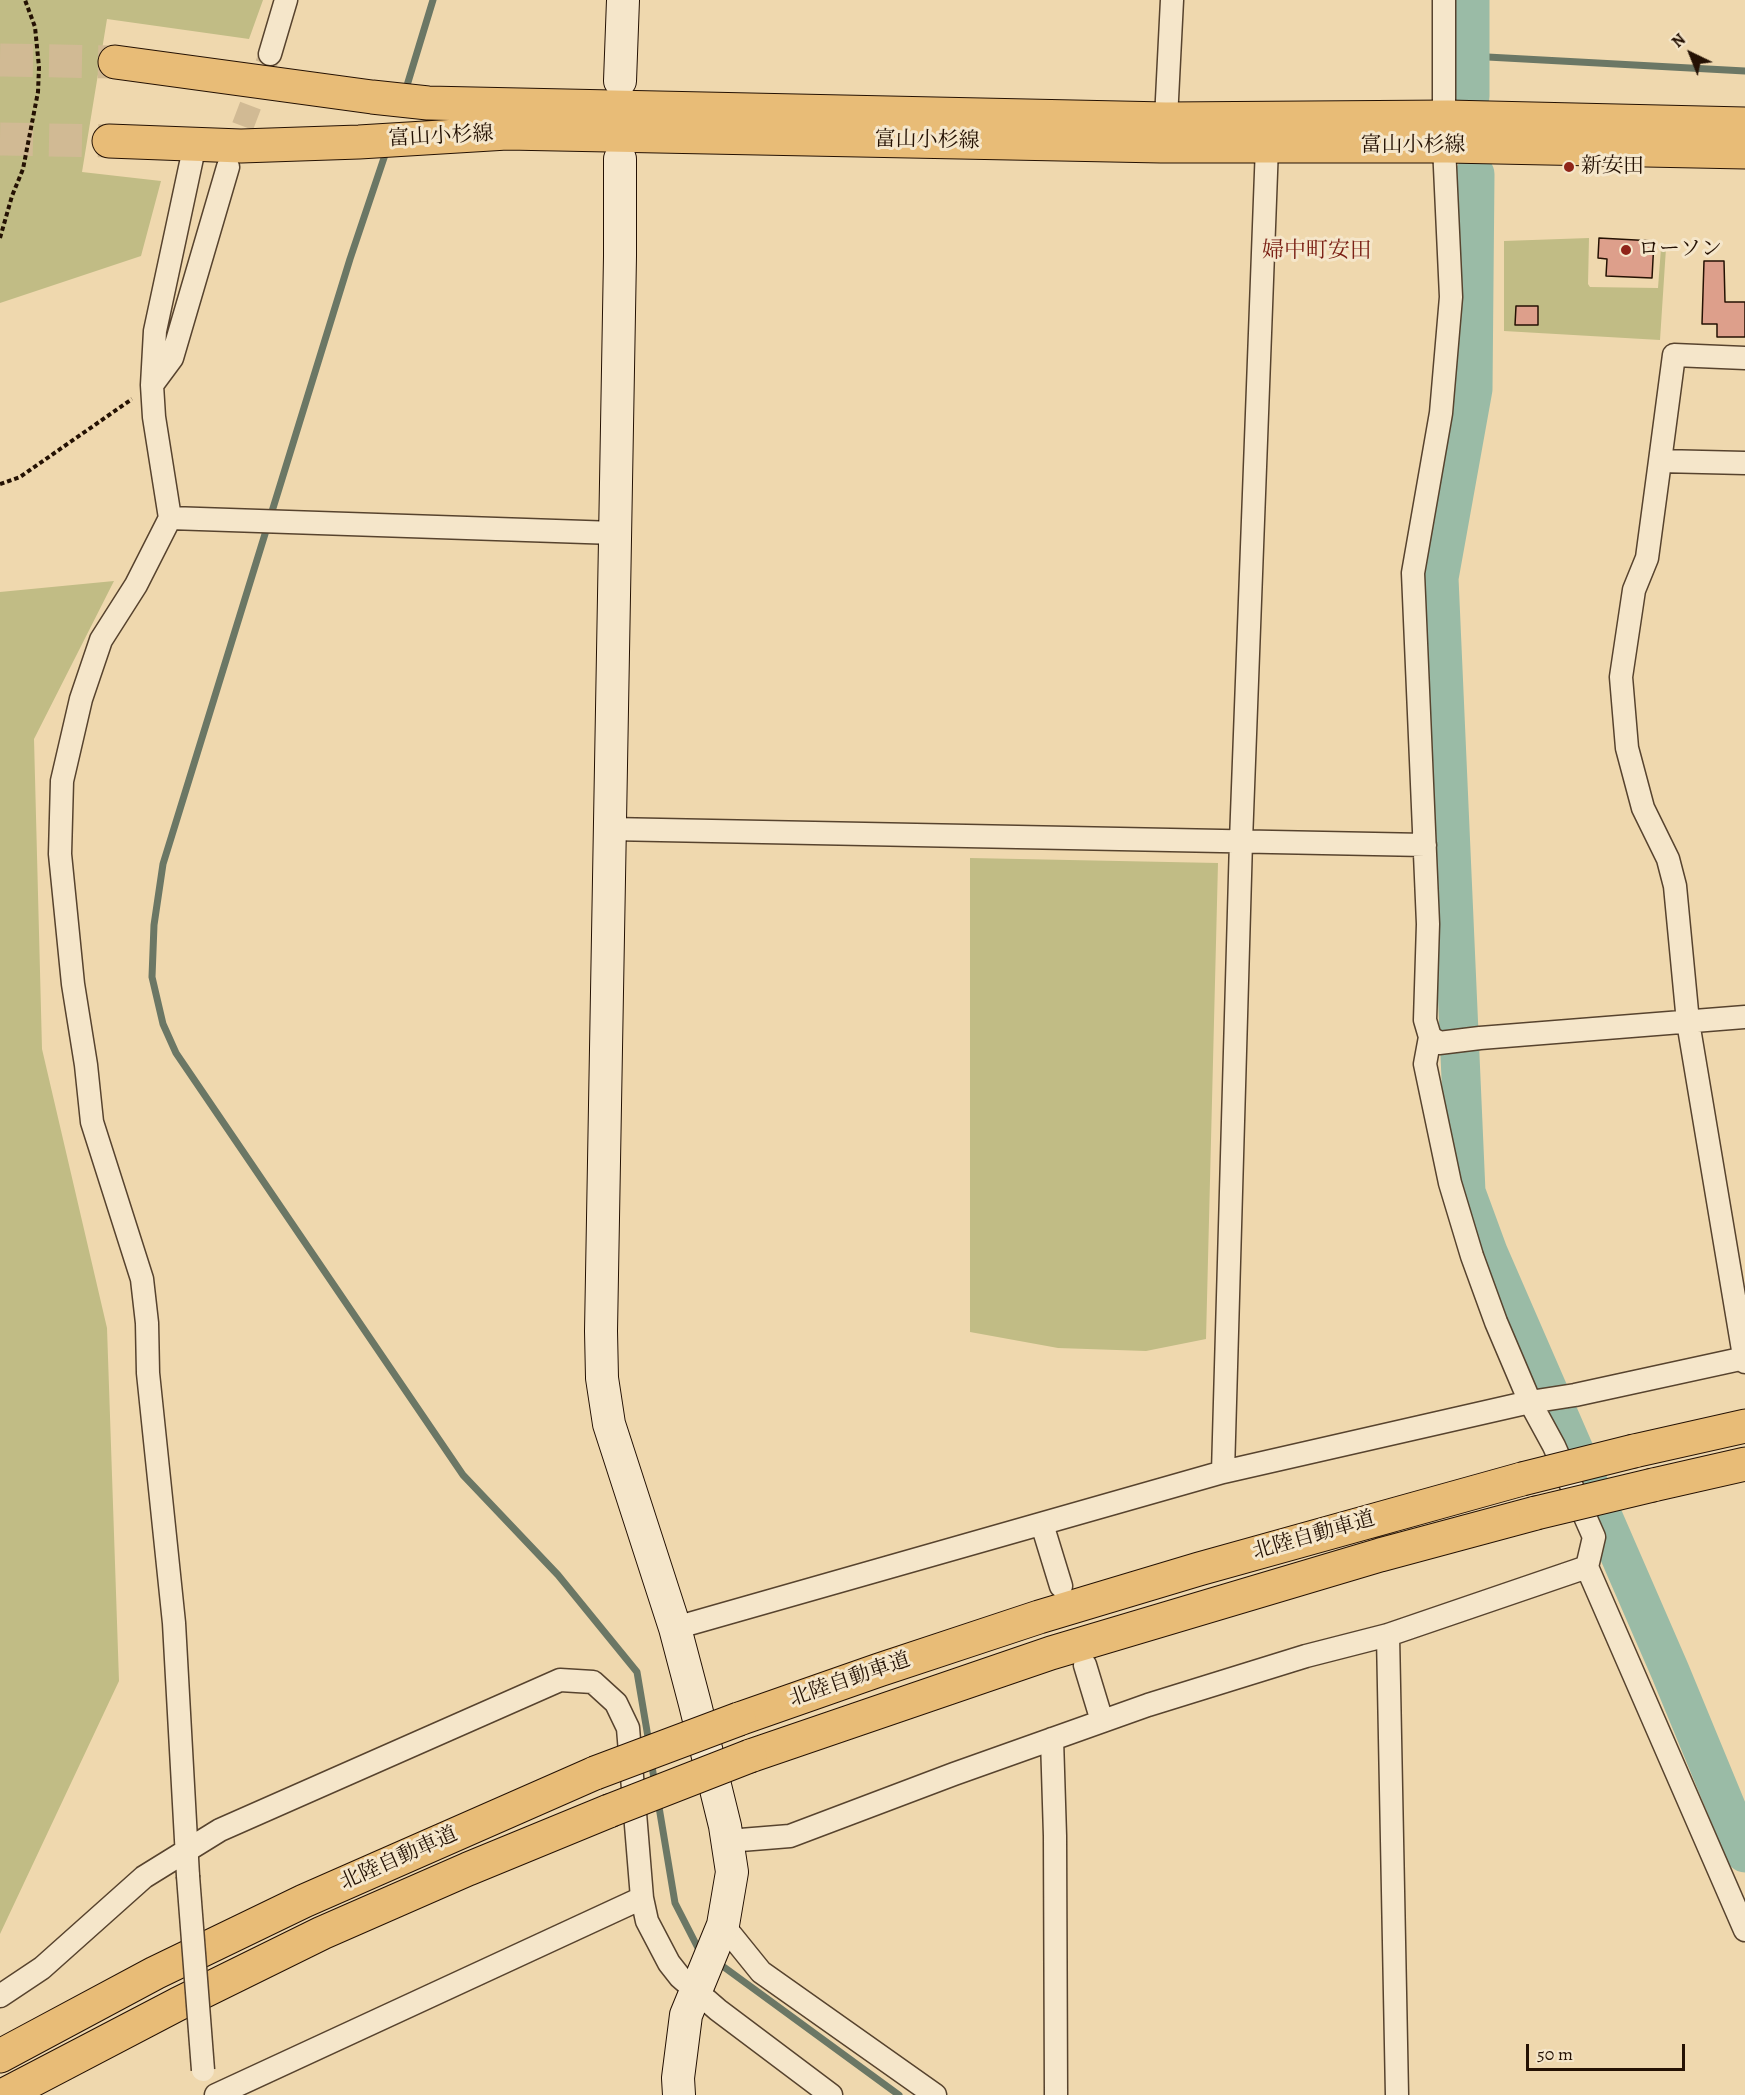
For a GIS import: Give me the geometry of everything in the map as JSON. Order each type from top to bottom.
[{"type":"main road","name":"富山小杉線","points":[[115,62],[428,103],[1166,119],[1444,132],[1745,152]]},
{"type":"main road","name":"富山小杉線","points":[[109,141],[241,146],[507,133],[1161,146],[1267,146],[1444,132],[1745,124]]},
{"type":"main road","name":"北陸自動車道","points":[[0,2056],[155,1973],[304,1901],[595,1773],[739,1719],[1062,1610],[1199,1569],[1522,1479],[1745,1426]]},
{"type":"main road","name":"北陸自動車道","points":[[4,2095],[178,2004],[322,1933],[468,1869],[750,1756],[1051,1653],[1380,1555],[1536,1513],[1745,1464]]},
{"type":"street","points":[[270,54],[286,0]]},
{"type":"street","points":[[620,81],[623,0]]},
{"type":"street","points":[[1166,119],[1172,0]]},
{"type":"street","points":[[1444,0],[1444,132],[1451,297],[1441,413],[1413,573],[1428,924],[1425,1020],[1434,1040],[1425,1064],[1450,1183],[1472,1256],[1496,1322],[1535,1402],[1594,1537],[1587,1567],[1745,1930]]},
{"type":"street","points":[[195,144],[155,331],[152,385],[154,417],[170,518],[136,585],[101,640],[84,689],[62,781],[60,854],[73,984],[86,1065],[92,1122],[142,1279],[147,1323],[148,1373],[174,1623],[188,1876],[203,2070],[207,2095]]},
{"type":"street","points":[[1222,1472],[1241,840],[1267,146]]},
{"type":"street","points":[[620,159],[601,1319],[602,1378],[609,1424],[675,1628],[725,1826],[732,1872],[723,1925],[686,2016],[678,2095]]},
{"type":"street","points":[[152,385],[172,358],[228,167]]},
{"type":"street","points":[[675,1628],[1222,1472],[1535,1402],[1745,1359],[1688,1022],[1675,886],[1668,860],[1643,808],[1632,768],[1627,748],[1622,677],[1634,590],[1647,558],[1674,355],[1745,358]]},
{"type":"street","points":[[1660,461],[1745,463]]},
{"type":"street","points":[[170,518],[615,534]]},
{"type":"street","points":[[610,829],[1425,845]]},
{"type":"street","points":[[1434,1040],[1745,1017]]},
{"type":"street","points":[[1042,1524],[1061,1586]]},
{"type":"street","points":[[728,1841],[790,1836],[1148,1705],[1306,1656],[1388,1635],[1587,1567]]},
{"type":"street","points":[[1388,1635],[1397,2095]]},
{"type":"street","points":[[1085,1665],[1102,1721]]},
{"type":"street","points":[[0,1996],[42,1968],[144,1877],[220,1830],[560,1680],[593,1682],[616,1703],[628,1728],[642,1898],[647,1921],[669,1963],[680,1977],[700,1983],[718,2010],[831,2095]]},
{"type":"street","points":[[1052,1739],[1055,1836],[1056,2095]]},
{"type":"street","points":[[216,2095],[642,1898]]},
{"type":"street","points":[[723,1925],[761,1972],[935,2095]]},
{"type":"path","points":[[0,238],[12,196],[23,169],[38,92],[39,67],[35,27],[25,0]]},
{"type":"path","points":[[0,484],[28,472],[152,385]]},
{"type":"shaded area","points":[[0,0],[263,0],[249,39],[107,19],[82,172],[161,181],[141,256],[0,303]]},
{"type":"shaded area","points":[[1589,238],[1588,284],[1590,287],[1658,288],[1661,248],[1666,248],[1660,340],[1504,331],[1504,241]]},
{"type":"shaded area","points":[[114,581],[34,739],[42,1049],[107,1328],[119,1681],[0,1934],[0,592]]},
{"type":"shaded area","points":[[970,858],[1218,863],[1206,1339],[1146,1351],[1058,1348],[970,1332]]},
{"type":"building","name":"ローソン","points":[[1599,238],[1654,241],[1652,278],[1606,276],[1607,259],[1598,258]]},
{"type":"building","points":[[1704,261],[1724,261],[1725,302],[1745,302],[1745,337],[1717,337],[1717,324],[1702,324]]},
{"type":"building","points":[[1516,306],[1538,306],[1538,325],[1515,325]]},
{"type":"waterway","points":[[405,92],[433,0]]},
{"type":"waterway","points":[[1470,0],[1470,96]]},
{"type":"waterway","points":[[1469,56],[1745,71]]},
{"type":"waterway","points":[[387,149],[350,259],[163,864],[154,925],[152,977],[163,1024],[176,1053],[463,1475],[558,1575],[637,1672],[649,1743]]},
{"type":"waterway","points":[[1475,174],[1473,389],[1439,578],[1466,1192],[1488,1252],[1670,1671],[1745,1853]]},
{"type":"waterway","points":[[651,1760],[655,1785]]},
{"type":"waterway","points":[[658,1801],[675,1903],[698,1948],[703,1952]]},
{"type":"waterway","points":[[717,1962],[899,2095]]},
{"type":"tunnel","points":[[231,157],[270,54]]},
{"type":"tunnel","points":[[0,60],[115,62]]},
{"type":"tunnel","points":[[0,139],[109,141]]},
{"type":"place","name":"新安田","points":[[1569,167]]},
{"type":"place","name":"ローソン","points":[[1626,250]]},
{"type":"district","name":"婦中町安田","points":[[1317,252]]}]
